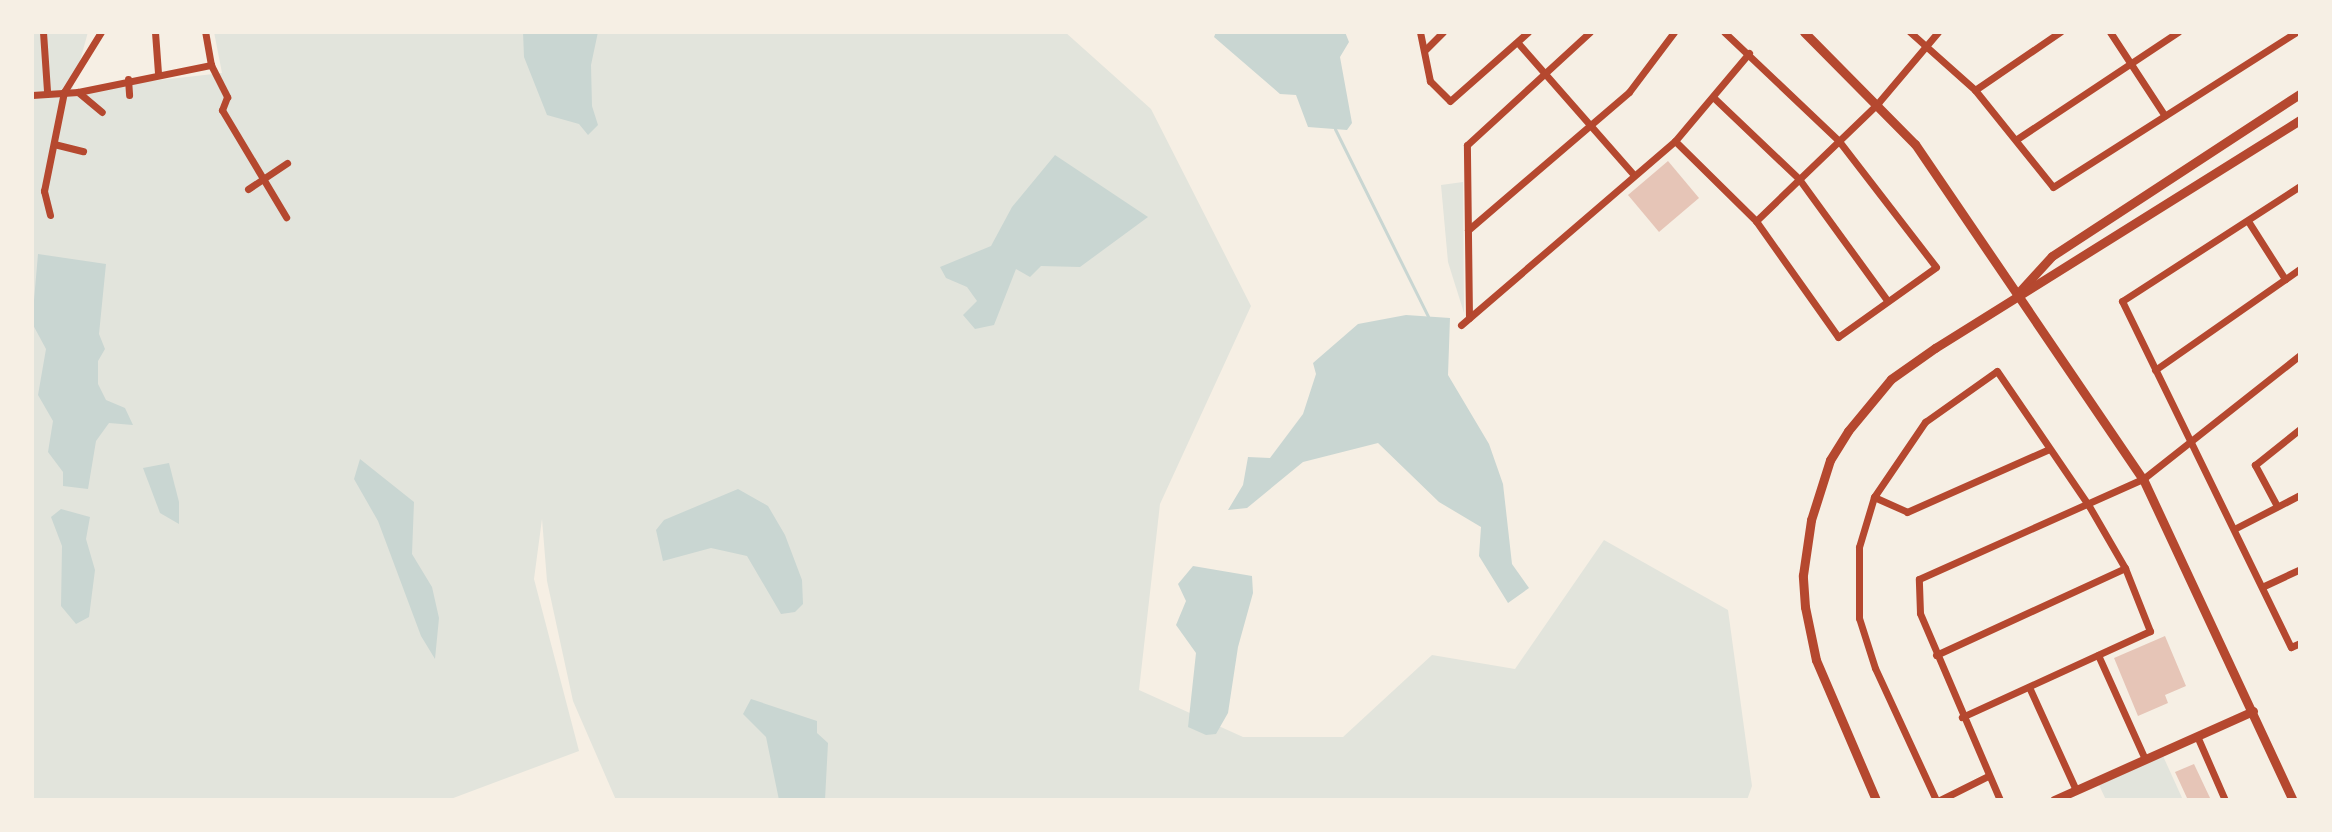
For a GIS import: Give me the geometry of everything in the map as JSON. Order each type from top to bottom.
[{"type":"street","points":[[43,32],[47,91]]},
{"type":"street","points":[[50,215],[44,191],[64,92],[101,32],[110,32]]},
{"type":"street","points":[[155,32],[158,73]]},
{"type":"street","points":[[205,32],[211,65],[227,97],[222,110],[286,217]]},
{"type":"street","points":[[1420,32],[1426,49],[1430,81],[1450,101],[1528,32]]},
{"type":"street","points":[[1426,49],[1443,32]]},
{"type":"street","points":[[1469,318],[1467,145],[1590,32]]},
{"type":"street","points":[[1468,230],[1629,92],[1674,32]]},
{"type":"street","points":[[1675,141],[1756,221],[1838,337],[1936,267],[1839,141],[1724,32]]},
{"type":"street","points":[[1804,32],[1878,103],[1915,144],[2143,479],[2293,800]]},
{"type":"street","points":[[1910,32],[1975,90],[2053,187],[2296,32]]},
{"type":"street","points":[[1756,221],[1878,103],[1938,32]]},
{"type":"street","points":[[1975,90],[2060,32]]},
{"type":"street","points":[[2110,32],[2165,116]]},
{"type":"street","points":[[2017,139],[2178,32]]},
{"type":"street","points":[[1518,43],[1634,175]]},
{"type":"street","points":[[1461,325],[1675,141],[1749,53]]},
{"type":"street","points":[[32,95],[47,91],[78,92],[128,79],[211,65]]},
{"type":"street","points":[[128,79],[129,95]]},
{"type":"street","points":[[78,92],[102,112]]},
{"type":"street","points":[[2018,294],[2052,256],[2300,94]]},
{"type":"street","points":[[1713,97],[1799,179],[1887,300]]},
{"type":"street","points":[[1876,800],[1809,633],[1803,575],[1818,491],[1848,431],[1891,379],[2018,294],[2050,280],[2300,120]]},
{"type":"street","points":[[54,144],[83,151]]},
{"type":"street","points":[[248,189],[287,163]]},
{"type":"street","points":[[2300,186],[2122,301],[2236,528],[2291,647],[2300,643]]},
{"type":"street","points":[[2248,221],[2285,279]]},
{"type":"street","points":[[2155,370],[2300,269]]},
{"type":"street","points":[[2000,800],[1920,613],[1919,579],[2089,506],[2143,479],[2300,355]]},
{"type":"street","points":[[1962,717],[2150,631],[2125,568],[2089,506],[1997,371],[1925,422],[1874,497],[1859,547],[1859,618],[1875,668],[1938,800],[1988,776]]},
{"type":"street","points":[[2277,506],[2255,465],[2300,429]]},
{"type":"street","points":[[1874,497],[1907,512],[2049,449]]},
{"type":"street","points":[[2236,528],[2300,495]]},
{"type":"street","points":[[1936,655],[2125,568]]},
{"type":"street","points":[[2264,586],[2300,569]]},
{"type":"street","points":[[2098,655],[2145,759]]},
{"type":"street","points":[[2029,687],[2076,790]]},
{"type":"street","points":[[2054,800],[2253,711]]},
{"type":"street","points":[[2197,736],[2225,800]]},
{"type":"shaded area","points":[[32,32],[88,32],[72,90],[222,73],[214,32],[1065,32],[1151,109],[1251,306],[1160,504],[1139,690],[1243,737],[1343,737],[1432,655],[1515,669],[1604,540],[1728,610],[1752,786],[1747,800],[616,800],[573,701],[547,581],[542,519],[534,579],[579,751],[448,800],[32,800]]},
{"type":"shaded area","points":[[523,32],[598,32],[591,65],[592,106],[598,125],[588,135],[579,124],[547,115],[524,57]]},
{"type":"shaded area","points":[[1216,32],[1345,32],[1349,42],[1340,57],[1352,123],[1347,130],[1308,127],[1296,95],[1280,94],[1214,37]]},
{"type":"shaded area","points":[[1055,155],[1148,217],[1080,267],[1041,266],[1030,277],[1016,269],[994,325],[975,329],[963,315],[977,301],[967,287],[946,278],[940,267],[991,246],[1012,207]]},
{"type":"shaded area","points":[[1463,182],[1464,313],[1448,262],[1441,185]]},
{"type":"shaded area","points":[[38,254],[106,264],[99,334],[105,349],[98,361],[98,384],[106,400],[125,408],[133,425],[109,423],[96,441],[88,489],[63,486],[63,472],[48,452],[53,421],[38,395],[46,349],[32,323]]},
{"type":"shaded area","points":[[1406,315],[1450,318],[1448,375],[1489,444],[1503,484],[1512,564],[1529,588],[1508,603],[1479,556],[1481,527],[1439,502],[1378,443],[1303,462],[1247,508],[1228,510],[1243,485],[1248,457],[1270,458],[1303,414],[1316,374],[1313,363],[1358,324]]},
{"type":"shaded area","points":[[360,459],[414,502],[412,554],[432,587],[439,618],[435,659],[421,636],[378,521],[354,479]]},
{"type":"shaded area","points":[[169,463],[179,502],[179,524],[160,513],[143,468]]},
{"type":"shaded area","points":[[738,489],[768,506],[785,535],[802,580],[803,604],[795,612],[781,614],[747,556],[711,548],[663,561],[656,530],[664,520]]},
{"type":"shaded area","points":[[61,509],[90,517],[86,539],[95,570],[89,617],[76,624],[61,606],[62,546],[51,517]]},
{"type":"shaded area","points":[[1193,566],[1252,576],[1253,593],[1238,647],[1228,713],[1216,734],[1206,735],[1188,727],[1196,653],[1176,625],[1186,601],[1178,584]]},
{"type":"shaded area","points":[[751,699],[817,721],[817,733],[828,743],[825,800],[779,800],[766,737],[743,714]]},
{"type":"shaded area","points":[[2163,756],[2183,800],[2106,800],[2099,785]]},
{"type":"building","points":[[1668,161],[1699,198],[1659,232],[1628,195]]},
{"type":"building","points":[[2165,636],[2186,686],[2165,695],[2168,703],[2138,716],[2114,658]]},
{"type":"building","points":[[2194,764],[2211,800],[2187,798],[2175,772]]},
{"type":"waterway","points":[[1335,129],[1428,316]]}]
